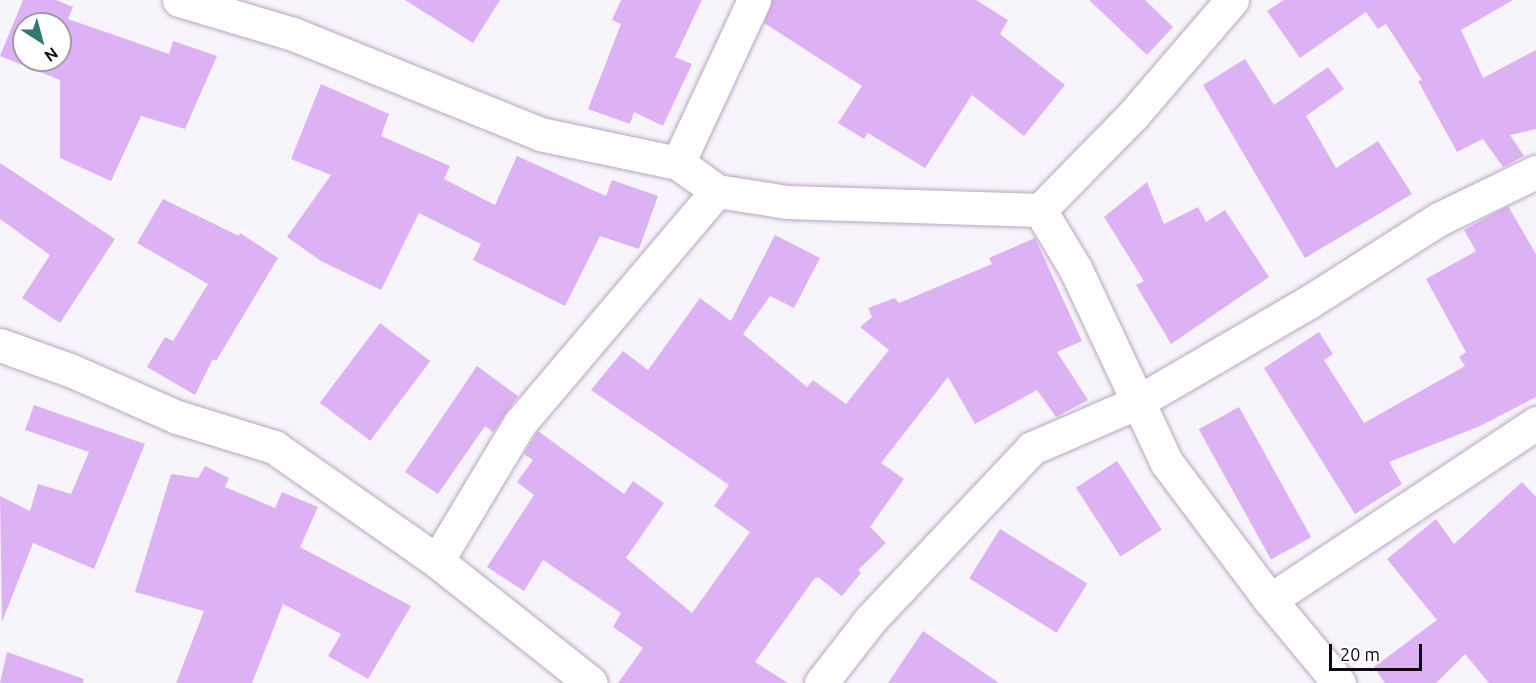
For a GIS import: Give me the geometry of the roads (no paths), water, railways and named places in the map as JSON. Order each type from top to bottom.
[{"type":"street","points":[[179,0],[293,34],[540,134],[678,163],[717,191],[787,202],[1040,210],[1134,114],[1232,0]]},
{"type":"street","points":[[678,163],[754,0]]},
{"type":"street","points":[[821,683],[870,620],[1032,448],[1136,403],[1309,302],[1439,219],[1536,172]]},
{"type":"street","points":[[437,561],[520,423],[717,191]]},
{"type":"street","points":[[1040,210],[1076,270],[1136,403],[1167,463],[1334,681]]},
{"type":"street","points":[[0,345],[70,370],[177,417],[274,447],[437,561],[591,683]]},
{"type":"street","points":[[1270,600],[1536,423]]}]
